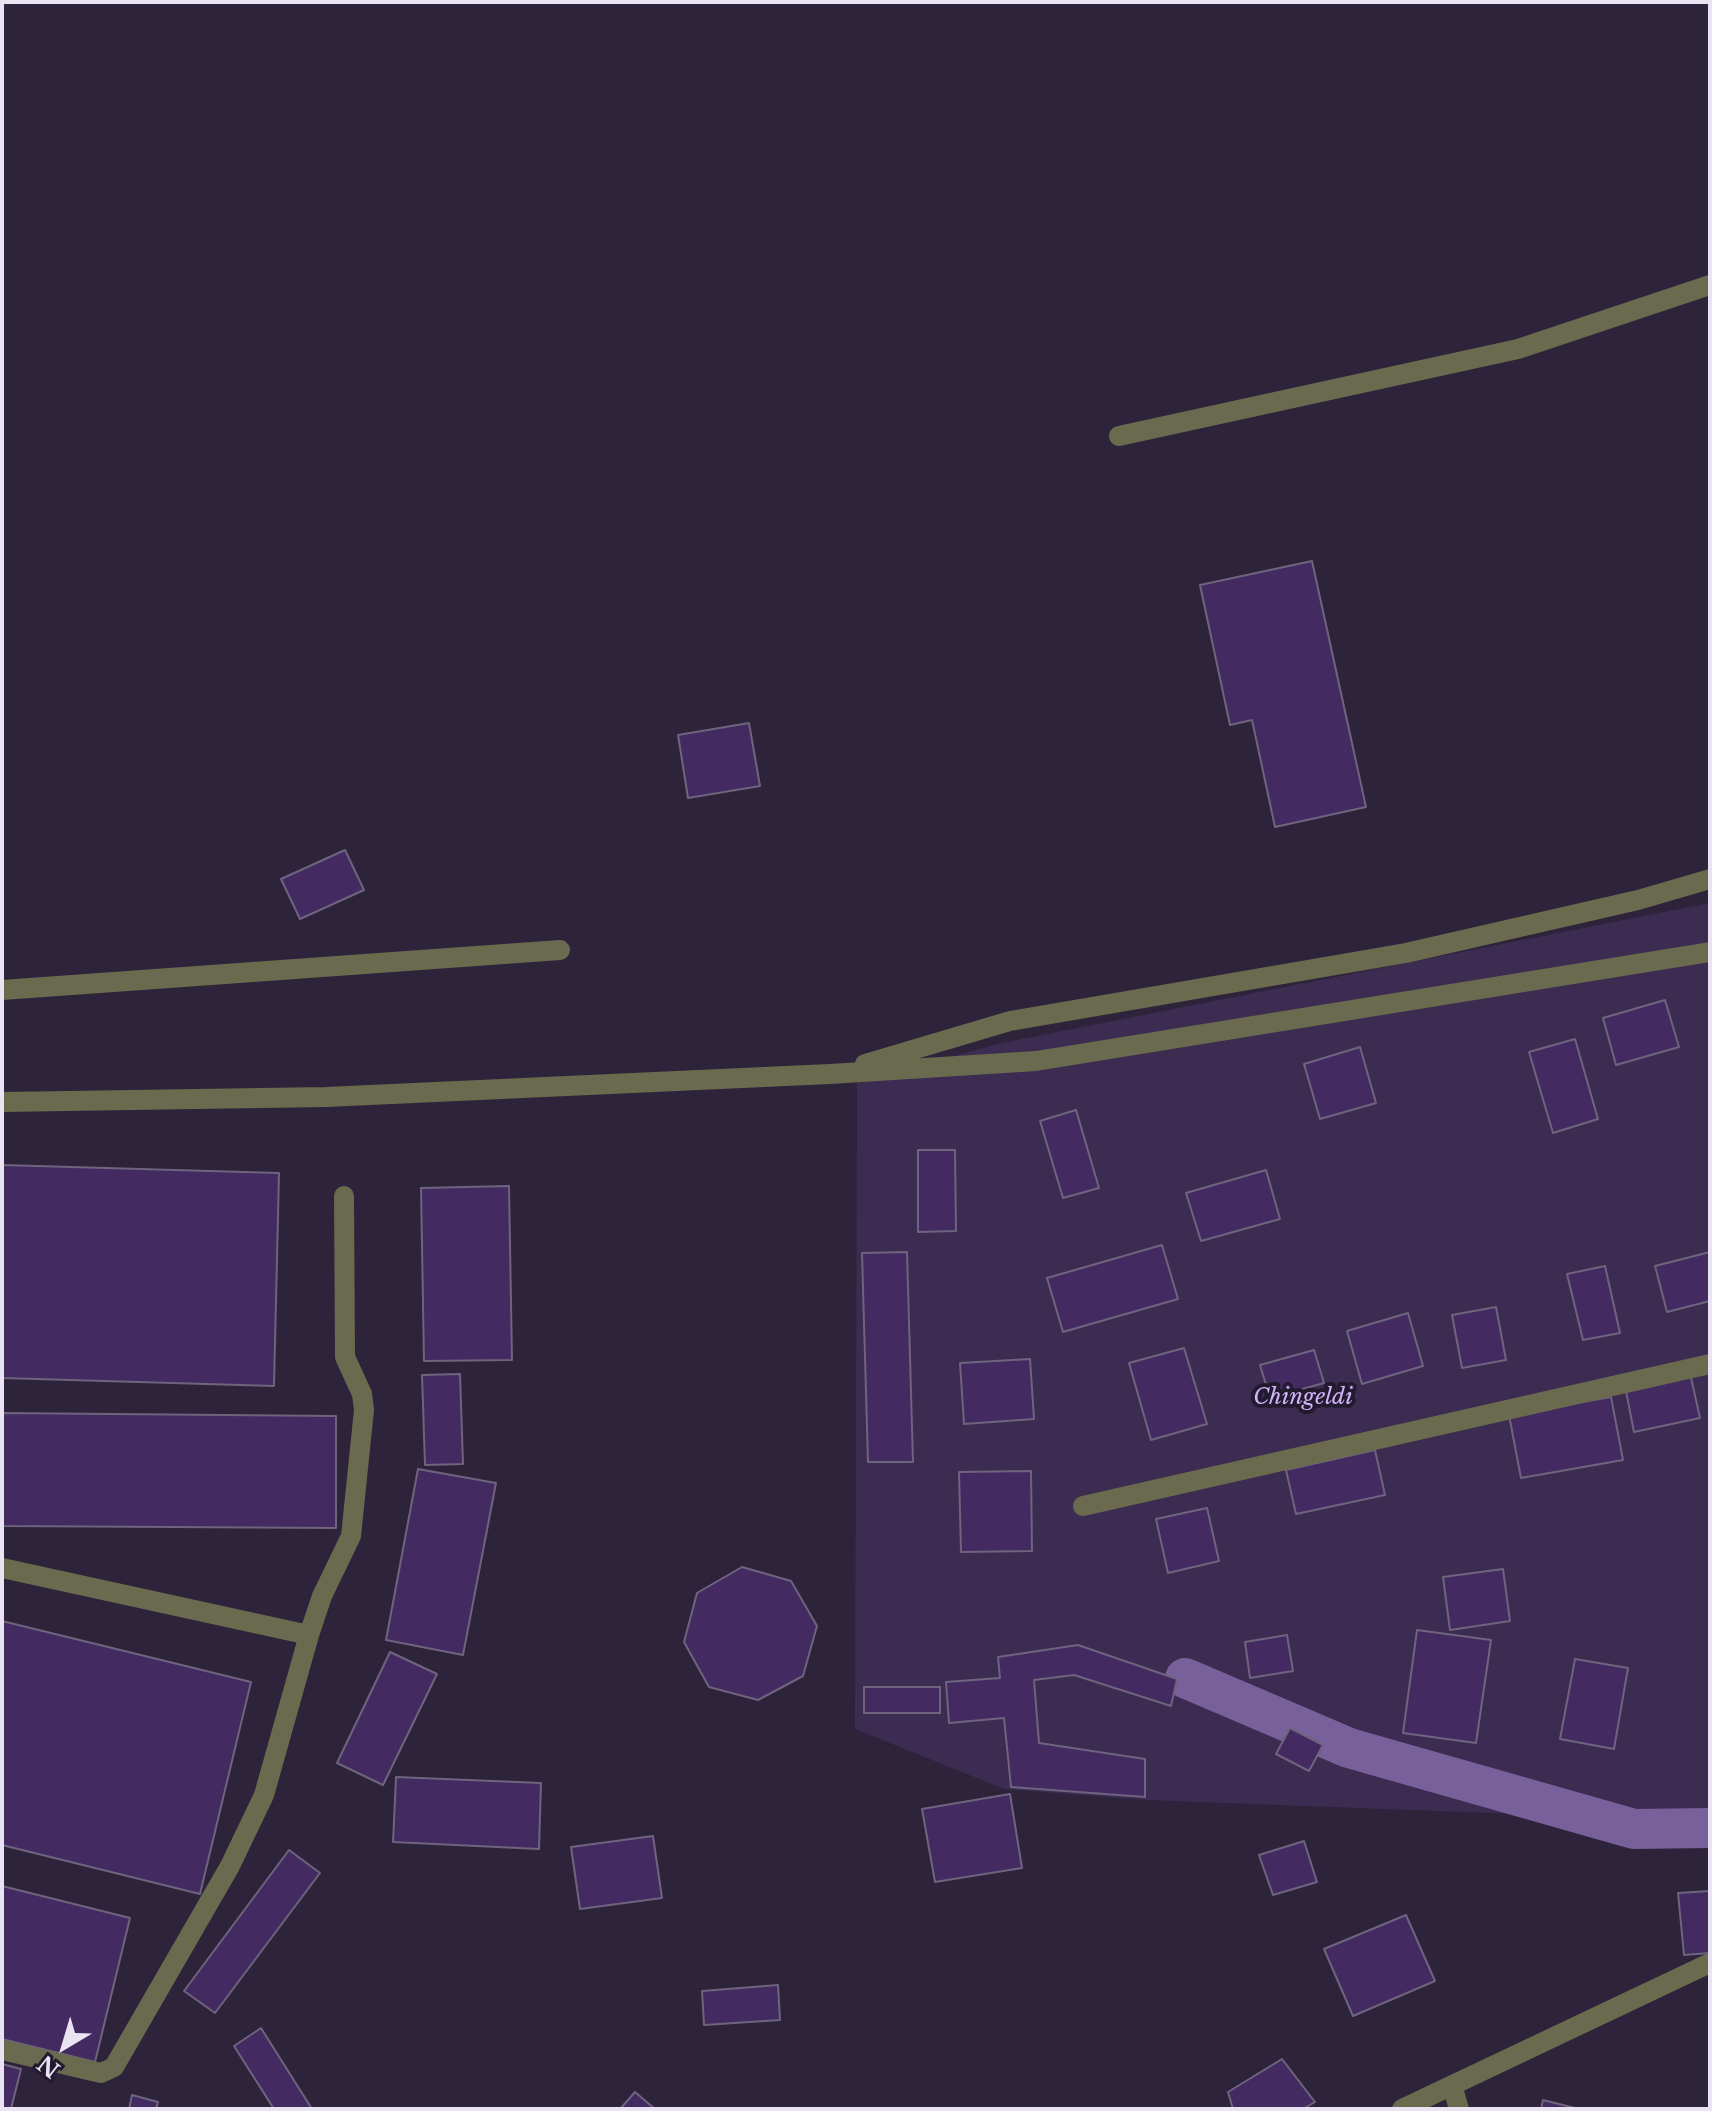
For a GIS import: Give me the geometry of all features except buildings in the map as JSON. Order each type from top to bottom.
[{"type":"street","points":[[1119,436],[1518,349],[1710,285]]},
{"type":"street","points":[[830,1074],[1010,1021],[1406,953],[1638,900],[1710,879]]},
{"type":"street","points":[[2,990],[560,950]]},
{"type":"street","points":[[2,1102],[326,1097],[830,1074],[1036,1061],[1710,952]]},
{"type":"street","points":[[2,2050],[101,2073],[114,2067],[230,1866],[264,1795],[322,1596],[351,1536],[364,1410],[362,1394],[345,1357],[344,1196]]},
{"type":"street","points":[[1083,1506],[1710,1364]]},
{"type":"street","points":[[2,1568],[309,1635]]},
{"type":"street","points":[[1402,2109],[1710,1963]]},
{"type":"street","points":[[1452,2085],[1459,2109]]},
{"type":"green space","name":"Chingeldi","points":[[1710,903],[1710,1810],[1517,1814],[1146,1800],[1004,1789],[855,1729],[857,1082],[1002,1043]]},
{"type":"waterway","points":[[1185,1678],[1349,1748],[1634,1829],[1710,1828]]}]
